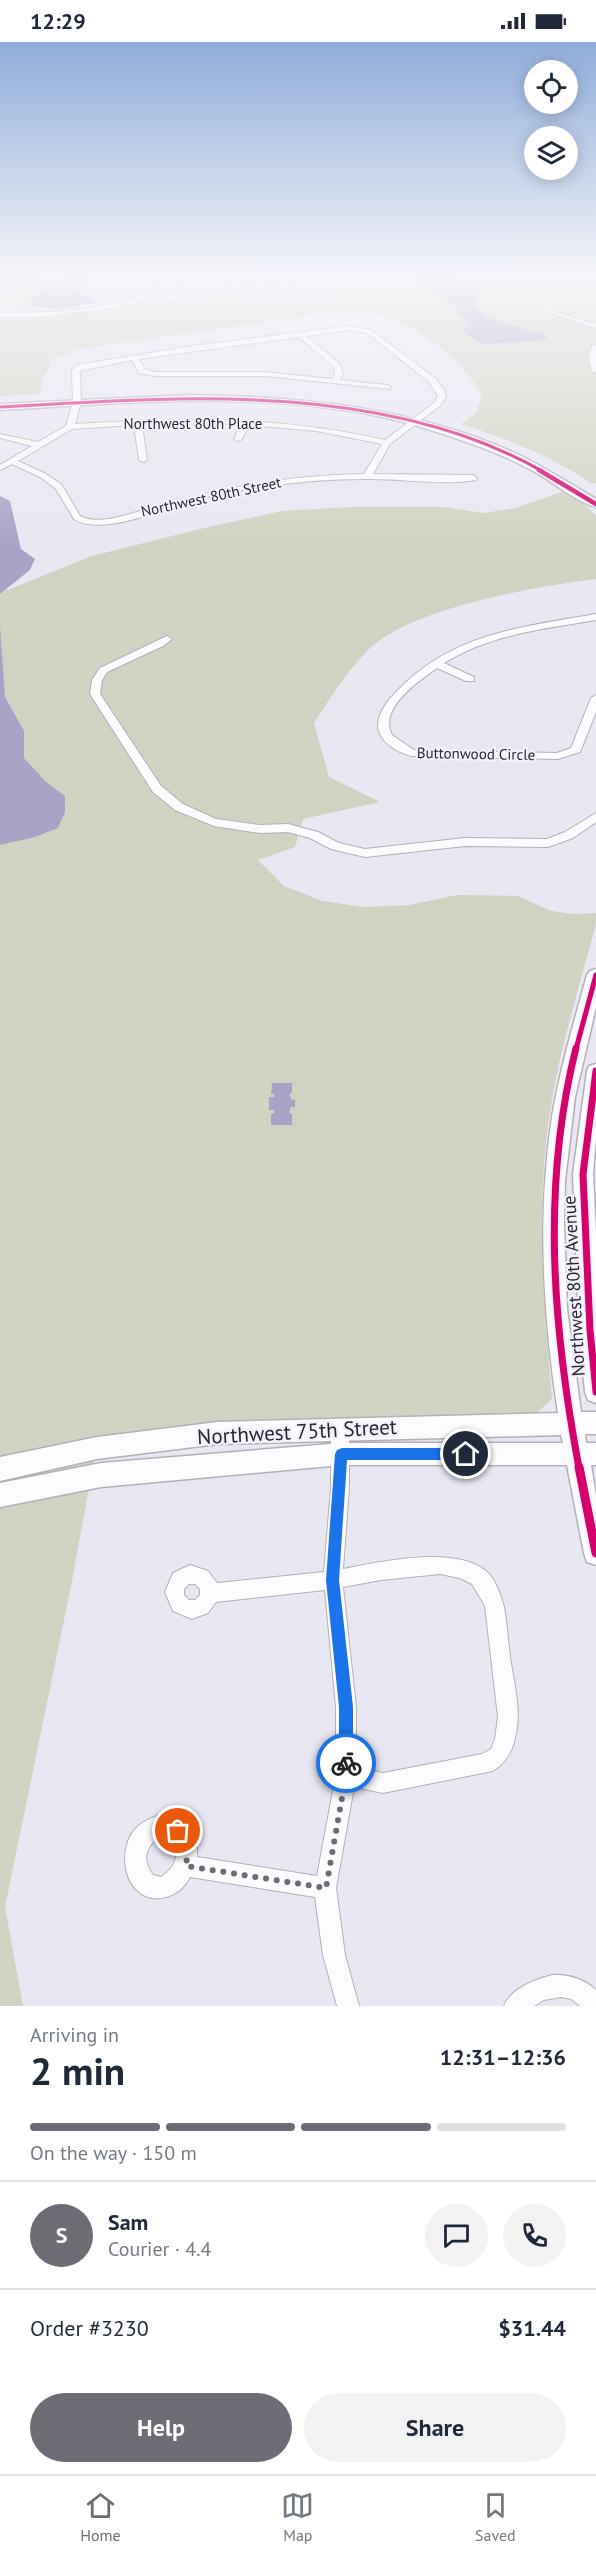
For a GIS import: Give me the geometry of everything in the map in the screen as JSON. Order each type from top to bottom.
[{"type":"street","points":[[0,468],[70,427],[77,399],[76,370],[87,366]]},
{"type":"street","points":[[139,366],[142,371],[154,374],[265,374],[387,387]]},
{"type":"street","points":[[335,380],[339,374],[336,366]]},
{"type":"street","points":[[367,476],[387,443],[438,403],[442,396],[439,388],[412,366]]},
{"type":"street","points":[[0,401],[255,395],[416,419],[508,446],[542,462],[592,496]]},
{"type":"street","points":[[0,407],[77,399]]},
{"type":"street","points":[[238,439],[246,422]]},
{"type":"street","name":"Northwest 80th Place","points":[[70,427],[138,423],[246,422],[321,429],[387,443]]},
{"type":"street","points":[[138,423],[142,460]]},
{"type":"street","points":[[0,436],[39,445]]},
{"type":"street","name":"Northwest 80th Street","points":[[11,461],[50,480],[61,489],[69,501],[73,514],[80,520],[92,522],[107,522],[236,489],[281,481],[367,476],[473,478]]},
{"type":"street","name":"Buttonwood Circle","points":[[596,617],[506,634],[477,642],[437,664],[421,676],[386,710],[383,729],[389,740],[412,753],[567,754],[576,750],[596,699]]},
{"type":"street","points":[[167,639],[157,646],[106,668],[95,684],[95,694],[157,789],[179,807],[214,822],[260,829],[288,828],[314,835],[335,846],[365,853],[465,842],[548,843],[568,835],[596,817]]},
{"type":"street","points":[[437,664],[470,679]]},
{"type":"street","name":"Northwest 80th Avenue","points":[[596,975],[570,1069],[559,1139],[553,1210],[556,1287],[569,1424],[586,1454],[596,1553]]},
{"type":"street","name":"Northwest 80th Avenue","points":[[596,1071],[583,1174],[589,1319],[596,1392]]},
{"type":"street","name":"Northwest 75th Street","points":[[0,1469],[98,1448],[218,1433],[596,1423]]},
{"type":"street","points":[[340,1429],[342,1454],[333,1580],[346,1707],[346,1775],[326,1888],[334,1955],[348,2006]]},
{"type":"street","name":"Northwest 75th Street","points":[[0,1496],[101,1475],[342,1454],[586,1454]]},
{"type":"street","points":[[209,1593],[333,1580],[381,1571],[440,1564],[461,1569],[478,1577],[487,1588],[494,1606],[508,1717],[505,1739],[498,1756],[486,1764],[383,1783],[346,1775]]},
{"type":"street","points":[[186,1866],[326,1888]]},
{"type":"street","points":[[515,2006],[542,1990],[558,1985],[577,1990],[596,2005]]},
{"type":"green space","points":[[0,366],[49,366],[42,379],[40,394],[0,396]]},
{"type":"green space","points":[[461,366],[596,366],[596,483],[592,484],[529,449],[461,424],[476,413],[482,396]]},
{"type":"green space","points":[[567,490],[596,515],[596,579],[542,587],[476,601],[414,622],[369,649],[346,675],[314,723],[329,777],[380,802],[303,819],[295,847],[258,860],[284,886],[322,901],[365,907],[409,905],[457,895],[518,896],[551,911],[575,914],[596,913],[596,924],[560,1059],[546,1141],[542,1252],[552,1399],[531,1418],[98,1439],[71,1586],[5,1907],[23,2006],[0,2006],[0,593],[92,556],[282,511],[352,507],[444,507],[483,513],[516,508]]},
{"type":"shaded area","points":[[0,496],[10,501],[21,549],[35,559],[30,570],[0,594]]},
{"type":"shaded area","points":[[0,626],[5,697],[24,731],[24,758],[46,782],[65,796],[65,812],[58,828],[35,837],[0,845]]},
{"type":"shaded area","points":[[272,1083],[292,1083],[292,1093],[289,1094],[292,1100],[295,1100],[295,1107],[291,1107],[289,1113],[292,1114],[292,1125],[271,1125],[271,1114],[274,1113],[274,1110],[269,1110],[269,1097],[274,1097],[274,1094],[271,1094]]},
{"type":"cycle path","points":[[0,407],[191,398],[254,399],[315,404],[377,414],[439,429],[501,451],[538,469],[596,504]]},
{"type":"cycle path","points":[[596,975],[565,1097],[559,1139],[553,1223],[557,1309],[566,1394],[596,1553]]},
{"type":"cycle path","points":[[596,1071],[583,1174],[590,1330],[596,1392]]},
{"type":"way so far","points":[[178,1831],[188,1848],[186,1866],[326,1888],[346,1775],[346,1763]]},
{"type":"route","points":[[346,1763],[346,1707],[338,1647],[333,1580],[342,1454],[466,1454]]}]
